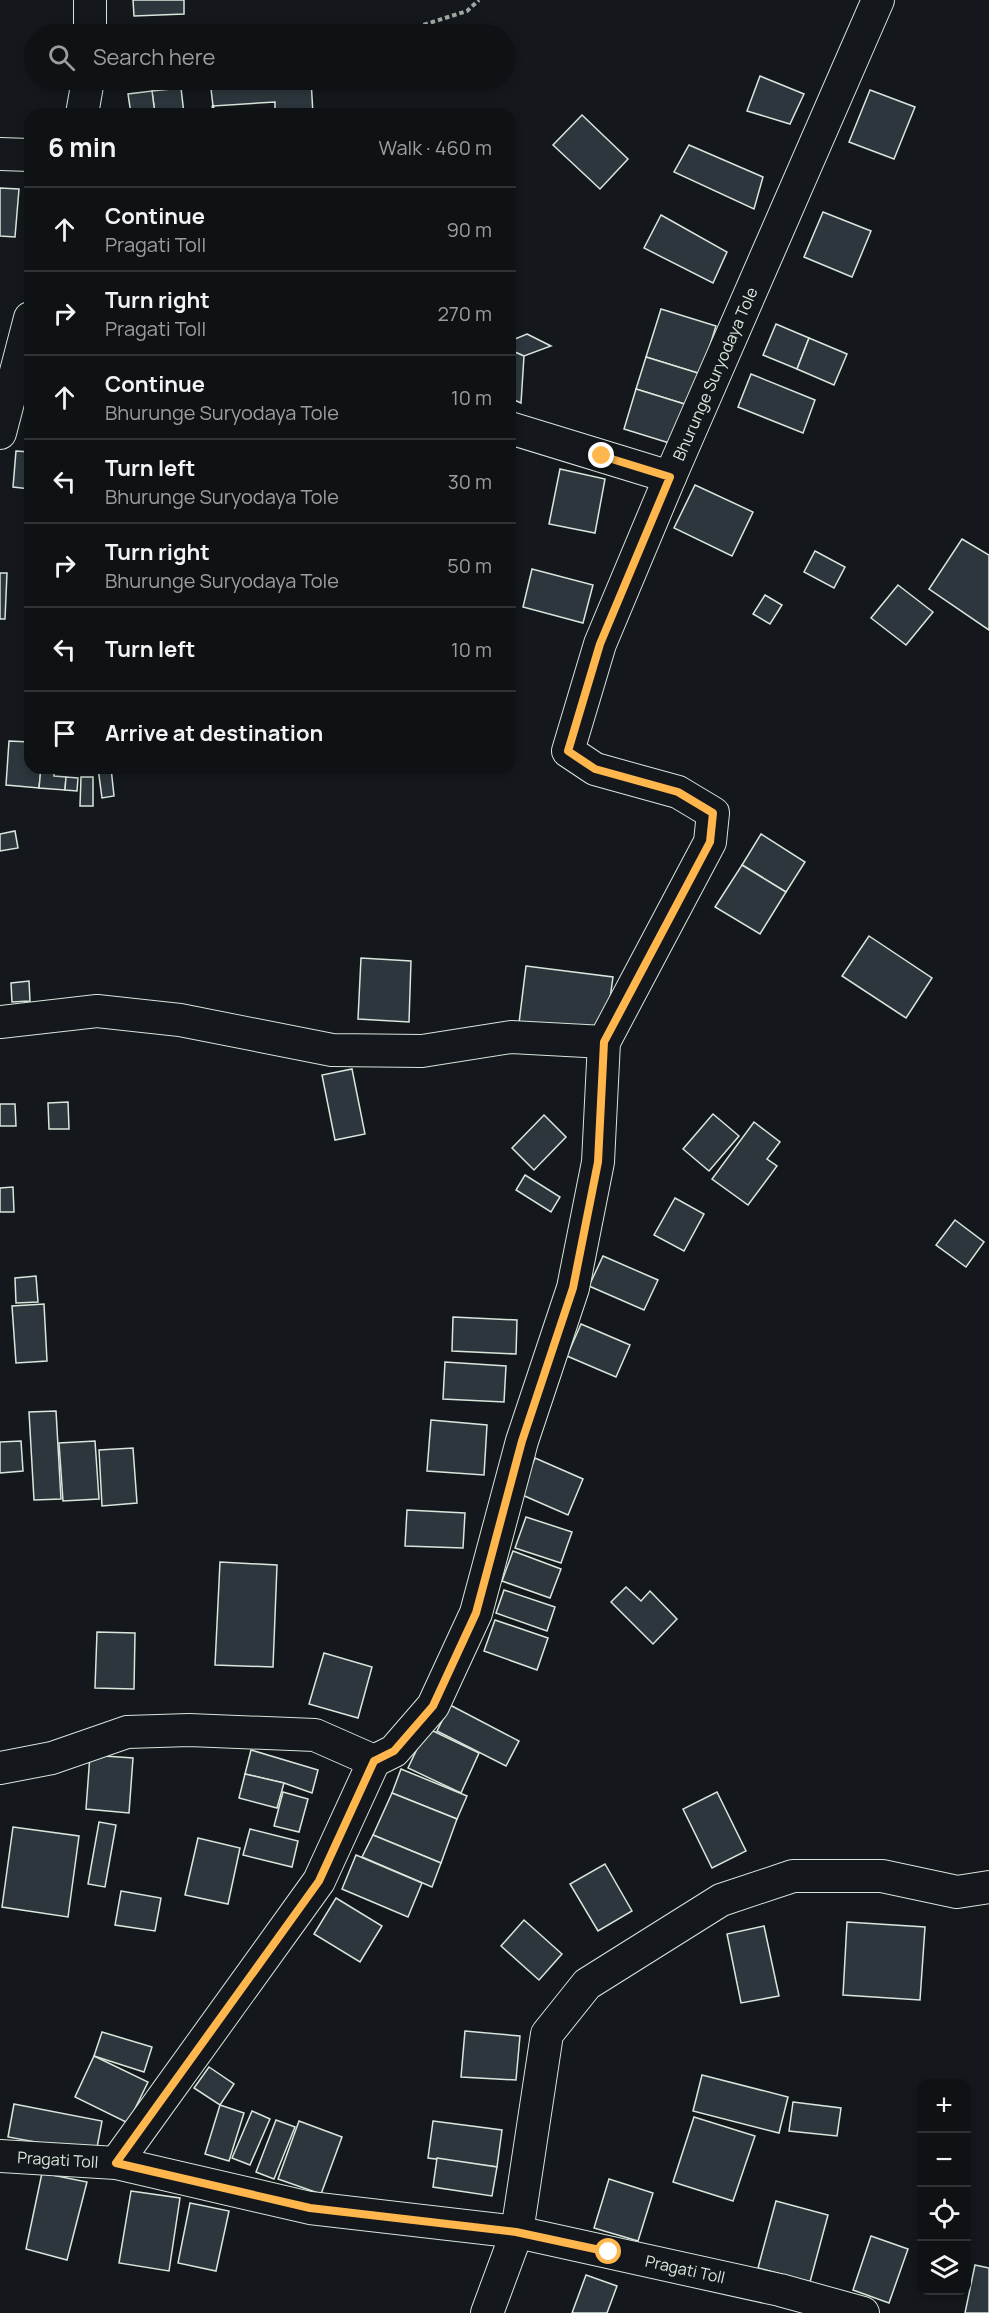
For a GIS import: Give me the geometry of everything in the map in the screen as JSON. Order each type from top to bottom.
[{"type":"street","points":[[90,0],[90,24]]},
{"type":"street","name":"Bhurunge Suryodaya Tole","points":[[604,1042],[710,842],[713,813],[678,792],[595,769],[568,751],[600,644],[670,477],[878,0]]},
{"type":"street","points":[[83,108],[86,90]]},
{"type":"street","points":[[0,154],[24,155]]},
{"type":"street","points":[[11,424],[24,351]]},
{"type":"street","points":[[516,430],[670,477]]},
{"type":"street","points":[[0,1022],[97,1011],[180,1020],[332,1050],[422,1050],[511,1037],[604,1042],[598,1162],[573,1288],[522,1441],[476,1613],[433,1706],[394,1751],[374,1761],[315,1735],[189,1730],[128,1732],[52,1758],[0,1768]]},
{"type":"street","name":"Pragati Toll","points":[[116,2163],[319,1881],[374,1761]]},
{"type":"street","points":[[487,2313],[516,2232],[547,2034],[587,1984],[721,1900],[793,1876],[882,1876],[957,1892],[989,1887]]},
{"type":"street","name":"Pragati Toll","points":[[0,2156],[116,2163],[310,2208],[516,2232],[780,2290],[863,2313]]},
{"type":"path","points":[[425,24],[466,11],[479,0]]},
{"type":"building","points":[[133,0],[184,0],[184,14],[134,16]]},
{"type":"building","points":[[760,76],[804,94],[790,124],[747,111]]},
{"type":"building","points":[[181,90],[183,108],[154,108],[152,91]]},
{"type":"building","points":[[211,90],[312,90],[313,108],[275,108],[275,102],[213,106]]},
{"type":"building","points":[[870,90],[915,107],[894,159],[849,142]]},
{"type":"building","points":[[152,91],[154,108],[130,108],[128,94]]},
{"type":"building","points":[[582,115],[628,159],[600,189],[553,145]]},
{"type":"building","points":[[689,145],[763,177],[754,209],[674,172]]},
{"type":"building","points":[[0,188],[19,189],[15,237],[0,236]]},
{"type":"building","points":[[823,212],[871,231],[852,277],[804,257]]},
{"type":"building","points":[[661,215],[727,252],[713,283],[644,248]]},
{"type":"building","points":[[661,309],[716,326],[701,374],[646,357]]},
{"type":"building","points":[[776,324],[809,338],[797,369],[763,355]]},
{"type":"building","points":[[527,334],[551,346],[524,356],[516,353],[516,339]]},
{"type":"building","points":[[809,338],[847,354],[834,385],[797,369]]},
{"type":"building","points":[[516,353],[524,356],[521,403],[516,401]]},
{"type":"building","points":[[646,357],[701,374],[691,406],[636,389]]},
{"type":"building","points":[[751,374],[815,400],[803,433],[738,407]]},
{"type":"building","points":[[636,389],[691,406],[679,446],[624,429]]},
{"type":"building","points":[[16,451],[24,452],[24,488],[13,487]]},
{"type":"building","points":[[560,469],[605,479],[595,533],[549,524]]},
{"type":"building","points":[[695,485],[753,512],[732,556],[674,528]]},
{"type":"building","points":[[962,539],[989,555],[989,630],[929,589]]},
{"type":"building","points":[[815,551],[845,567],[834,588],[804,572]]},
{"type":"building","points":[[532,569],[593,585],[583,623],[523,607]]},
{"type":"building","points":[[0,573],[7,573],[5,619],[0,619]]},
{"type":"building","points":[[898,585],[933,612],[906,645],[871,618]]},
{"type":"building","points":[[765,595],[782,605],[770,624],[753,614]]},
{"type":"building","points":[[9,741],[24,742],[24,774],[40,774],[39,788],[6,785]]},
{"type":"building","points":[[40,774],[66,777],[65,790],[39,788]]},
{"type":"building","points":[[99,774],[112,774],[114,796],[102,798]]},
{"type":"building","points":[[66,777],[78,778],[77,791],[65,790]]},
{"type":"building","points":[[81,777],[93,777],[93,806],[80,806]]},
{"type":"building","points":[[15,831],[18,848],[0,851],[0,834]]},
{"type":"building","points":[[761,834],[805,862],[786,892],[742,865]]},
{"type":"building","points":[[742,865],[786,892],[760,934],[715,907]]},
{"type":"building","points":[[869,936],[932,978],[906,1018],[842,976]]},
{"type":"building","points":[[361,958],[411,961],[409,1022],[358,1019]]},
{"type":"building","points":[[526,966],[613,977],[605,1034],[519,1023]]},
{"type":"building","points":[[29,981],[30,1001],[12,1002],[11,983]]},
{"type":"building","points":[[352,1069],[365,1134],[335,1140],[322,1075]]},
{"type":"building","points":[[68,1102],[69,1129],[49,1129],[48,1103]]},
{"type":"building","points":[[0,1104],[15,1104],[16,1126],[0,1126]]},
{"type":"building","points":[[713,1114],[739,1136],[709,1171],[683,1149]]},
{"type":"building","points":[[544,1115],[566,1137],[534,1170],[512,1148]]},
{"type":"building","points":[[754,1122],[780,1142],[767,1159],[777,1166],[748,1205],[712,1179]]},
{"type":"building","points":[[525,1175],[560,1197],[551,1212],[516,1190]]},
{"type":"building","points":[[13,1187],[14,1212],[0,1212],[0,1188]]},
{"type":"building","points":[[675,1198],[704,1214],[684,1251],[654,1235]]},
{"type":"building","points":[[955,1220],[984,1242],[966,1267],[936,1245]]},
{"type":"building","points":[[603,1256],[658,1280],[644,1310],[589,1286]]},
{"type":"building","points":[[36,1276],[38,1302],[16,1303],[15,1278]]},
{"type":"building","points":[[44,1304],[47,1361],[16,1363],[12,1306]]},
{"type":"building","points":[[453,1317],[517,1320],[516,1354],[452,1351]]},
{"type":"building","points":[[581,1324],[630,1345],[616,1377],[567,1356]]},
{"type":"building","points":[[445,1362],[506,1366],[504,1402],[443,1399]]},
{"type":"building","points":[[56,1411],[61,1499],[34,1500],[29,1412]]},
{"type":"building","points":[[431,1420],[487,1425],[484,1475],[427,1471]]},
{"type":"building","points":[[21,1441],[23,1471],[0,1473],[0,1442]]},
{"type":"building","points":[[95,1441],[99,1499],[63,1501],[59,1443]]},
{"type":"building","points":[[133,1448],[137,1503],[102,1506],[99,1450]]},
{"type":"building","points":[[535,1458],[583,1479],[568,1515],[520,1494]]},
{"type":"building","points":[[407,1510],[465,1513],[463,1548],[405,1546]]},
{"type":"building","points":[[526,1517],[572,1532],[561,1563],[515,1548]]},
{"type":"building","points":[[513,1551],[561,1569],[550,1598],[502,1581]]},
{"type":"building","points":[[220,1562],[277,1565],[273,1667],[215,1665]]},
{"type":"building","points":[[626,1587],[641,1601],[650,1591],[677,1619],[653,1644],[611,1602]]},
{"type":"building","points":[[504,1590],[555,1607],[547,1631],[496,1613]]},
{"type":"building","points":[[495,1620],[548,1638],[537,1670],[484,1651]]},
{"type":"building","points":[[97,1632],[135,1633],[134,1689],[95,1688]]},
{"type":"building","points":[[324,1653],[372,1667],[358,1718],[309,1704]]},
{"type":"building","points":[[450,1705],[519,1741],[506,1766],[437,1731]]},
{"type":"building","points":[[427,1728],[479,1753],[461,1793],[408,1768]]},
{"type":"building","points":[[251,1750],[318,1770],[312,1793],[284,1783],[245,1774]]},
{"type":"building","points":[[90,1755],[133,1758],[129,1813],[86,1809]]},
{"type":"building","points":[[401,1769],[467,1796],[457,1819],[392,1793]]},
{"type":"building","points":[[245,1774],[284,1783],[277,1808],[239,1798]]},
{"type":"building","points":[[283,1792],[308,1799],[299,1832],[274,1826]]},
{"type":"building","points":[[717,1792],[746,1851],[712,1868],[683,1809]]},
{"type":"building","points":[[392,1793],[457,1819],[441,1863],[373,1835]]},
{"type":"building","points":[[99,1822],[116,1825],[105,1887],[88,1884]]},
{"type":"building","points":[[13,1827],[79,1836],[68,1917],[2,1907]]},
{"type":"building","points":[[250,1829],[298,1841],[292,1867],[243,1855]]},
{"type":"building","points":[[373,1835],[441,1863],[432,1887],[362,1857]]},
{"type":"building","points":[[198,1838],[240,1848],[228,1904],[185,1895]]},
{"type":"building","points":[[356,1855],[422,1883],[408,1917],[342,1889]]},
{"type":"building","points":[[605,1864],[632,1911],[598,1931],[570,1884]]},
{"type":"building","points":[[121,1891],[161,1898],[155,1931],[115,1925]]},
{"type":"building","points":[[336,1898],[382,1926],[360,1962],[314,1934]]},
{"type":"building","points":[[524,1920],[562,1954],[539,1980],[501,1946]]},
{"type":"building","points":[[847,1922],[925,1927],[920,2000],[843,1995]]},
{"type":"building","points":[[764,1926],[779,1996],[741,2003],[727,1934]]},
{"type":"building","points":[[465,2031],[520,2036],[516,2080],[461,2077]]},
{"type":"building","points":[[102,2032],[152,2047],[144,2072],[94,2056]]},
{"type":"building","points":[[94,2056],[148,2082],[128,2123],[75,2097]]},
{"type":"building","points":[[209,2067],[234,2084],[220,2105],[194,2088]]},
{"type":"building","points":[[702,2075],[788,2097],[779,2133],[693,2111]]},
{"type":"building","points":[[793,2102],[841,2108],[837,2136],[789,2131]]},
{"type":"building","points":[[14,2104],[102,2121],[96,2153],[8,2137]]},
{"type":"building","points":[[220,2105],[244,2113],[229,2161],[205,2154]]},
{"type":"building","points":[[252,2111],[270,2119],[250,2165],[232,2158]]},
{"type":"building","points":[[694,2117],[755,2136],[733,2201],[673,2182]]},
{"type":"building","points":[[276,2120],[295,2127],[274,2179],[256,2172]]},
{"type":"building","points":[[299,2121],[342,2137],[321,2194],[278,2179]]},
{"type":"building","points":[[433,2121],[502,2130],[497,2167],[428,2158]]},
{"type":"building","points":[[437,2158],[497,2167],[492,2196],[433,2187]]},
{"type":"building","points":[[42,2173],[87,2182],[67,2260],[26,2249]]},
{"type":"building","points":[[609,2179],[653,2193],[638,2241],[594,2228]]},
{"type":"building","points":[[131,2191],[180,2198],[169,2271],[119,2263]]},
{"type":"building","points":[[776,2201],[828,2215],[810,2282],[758,2268]]},
{"type":"building","points":[[190,2203],[229,2211],[216,2271],[178,2263]]},
{"type":"building","points":[[871,2236],[908,2249],[889,2303],[853,2290]]},
{"type":"building","points":[[975,2265],[989,2268],[989,2313],[965,2313],[969,2295],[971,2295]]},
{"type":"building","points":[[586,2275],[617,2286],[607,2313],[572,2313]]},
{"type":"route","points":[[602,456],[670,477],[600,644],[568,751],[595,769],[678,792],[713,813],[710,842],[604,1042],[598,1162],[573,1288],[522,1441],[476,1613],[433,1706],[394,1751],[374,1761],[319,1881],[116,2163],[310,2208],[516,2232],[609,2252]]}]
